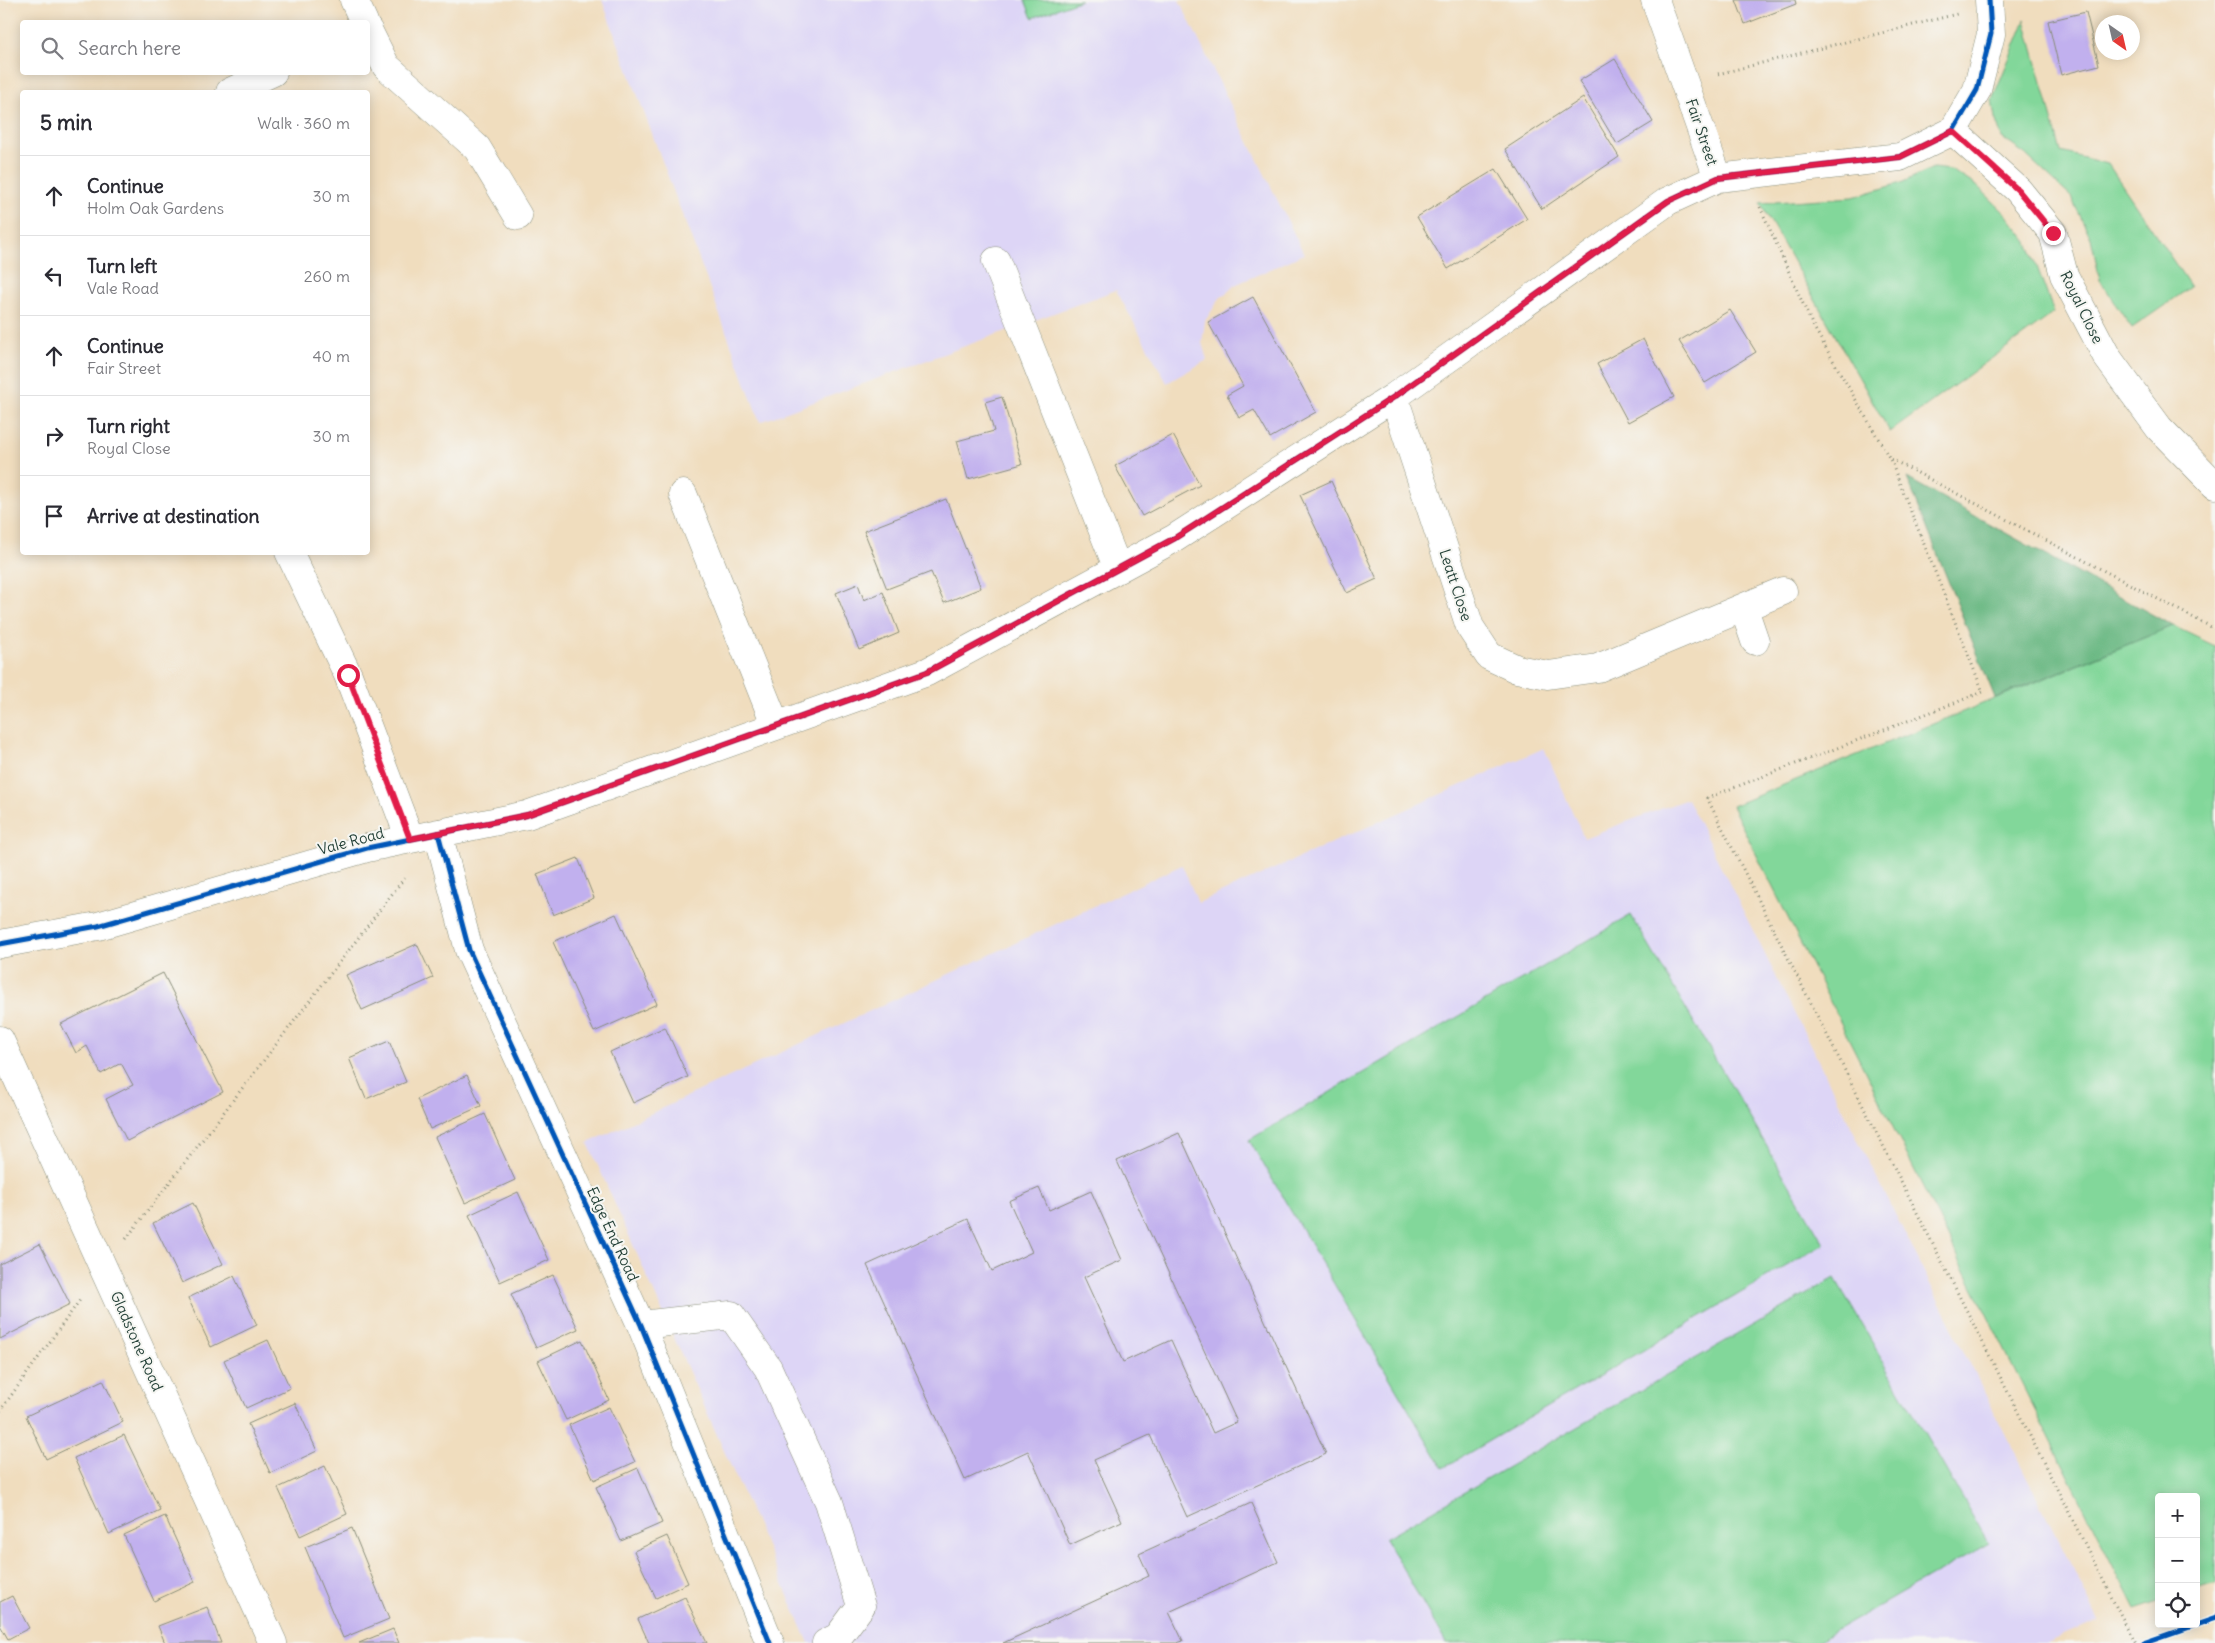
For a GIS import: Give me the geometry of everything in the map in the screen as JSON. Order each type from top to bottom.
[{"type":"street","points":[[354,0],[363,20]]},
{"type":"street","points":[[1655,0],[1686,82]]},
{"type":"street","points":[[1953,131],[1977,90],[1991,34],[1994,1]]},
{"type":"street","points":[[370,34],[386,66],[476,148],[518,216]]},
{"type":"street","points":[[234,90],[267,75]]},
{"type":"street","name":"Fair Street","points":[[1686,82],[1718,178],[1900,157],[1953,131]]},
{"type":"street","name":"Royal Close","points":[[1953,131],[2018,190],[2053,233],[2064,275],[2107,357],[2159,428],[2215,484]]},
{"type":"street","name":"Vale Road","points":[[0,944],[98,926],[367,848],[527,815],[927,672],[1175,538],[1394,397],[1668,201],[1718,178]]},
{"type":"street","points":[[996,261],[1118,569]]},
{"type":"street","name":"Leatt Close","points":[[1394,397],[1470,627],[1489,656],[1517,669],[1548,675],[1598,668],[1744,609],[1783,591]]},
{"type":"street","points":[[683,494],[776,726]]},
{"type":"street","points":[[290,555],[348,675],[410,839]]},
{"type":"street","points":[[1744,609],[1755,640]]},
{"type":"street","name":"Edge End Road","points":[[438,834],[469,950],[641,1325],[770,1643]]},
{"type":"street","name":"Gladstone Road","points":[[0,1040],[273,1643]]},
{"type":"street","points":[[641,1325],[731,1315],[768,1368],[829,1502],[861,1606],[838,1637],[826,1643]]},
{"type":"path","points":[[1745,174],[1812,324],[1890,459],[1983,692],[1707,798],[2135,1643]]},
{"type":"path","points":[[1890,459],[2215,629]]},
{"type":"path","points":[[0,1411],[104,1268],[438,834]]},
{"type":"shaded area","points":[[602,0],[1179,0],[1304,254],[1237,284],[1220,298],[1205,321],[1202,343],[1207,360],[1167,383],[1116,290],[760,422]]},
{"type":"shaded area","points":[[1544,748],[1584,838],[1687,799],[2099,1621],[2047,1643],[809,1643],[588,1143],[1182,865],[1198,903]]},
{"type":"green space","points":[[1025,0],[1081,0],[1032,18]]},
{"type":"green space","points":[[2025,20],[2061,152],[2108,164],[2191,287],[2132,328],[2100,280],[2091,238],[2071,197],[2025,154],[2002,138],[1995,118],[1992,100]]},
{"type":"green space","points":[[1933,168],[1951,170],[1977,186],[2005,213],[2028,242],[2054,313],[1890,432],[1760,203],[1853,197],[1901,183]]},
{"type":"green space","points":[[1907,478],[2173,626],[1995,698]]},
{"type":"green space","points":[[2173,626],[2215,646],[2215,1584],[2200,1589],[2200,1493],[2155,1493],[2155,1603],[2135,1610],[1732,806]]},
{"type":"green space","points":[[1631,915],[1824,1244],[1443,1468],[1249,1140]]},
{"type":"green space","points":[[1835,1278],[1988,1543],[1815,1643],[1446,1643],[1385,1538]]},
{"type":"building","points":[[1736,0],[1795,0],[1796,4],[1745,24]]},
{"type":"building","points":[[2086,12],[2095,49],[2095,60],[2098,60],[2099,65],[2061,75],[2048,21]]},
{"type":"building","points":[[1615,59],[1653,122],[1617,144],[1579,81]]},
{"type":"building","points":[[1583,98],[1619,157],[1542,209],[1505,149]]},
{"type":"building","points":[[1496,169],[1527,219],[1448,269],[1417,217]]},
{"type":"building","points":[[1253,297],[1316,412],[1270,438],[1254,410],[1239,418],[1227,395],[1243,386],[1208,322]]},
{"type":"building","points":[[1730,310],[1756,352],[1705,383],[1679,341]]},
{"type":"building","points":[[1643,339],[1674,397],[1628,422],[1597,364]]},
{"type":"building","points":[[1002,397],[1022,464],[968,479],[957,441],[994,431],[985,402]]},
{"type":"building","points":[[1173,435],[1200,485],[1142,516],[1115,466]]},
{"type":"building","points":[[1331,481],[1377,579],[1347,593],[1300,495]]},
{"type":"building","points":[[946,499],[981,588],[944,603],[931,572],[887,589],[864,531]]},
{"type":"building","points":[[858,584],[864,600],[883,592],[899,633],[859,650],[836,593]]},
{"type":"building","points":[[578,858],[594,898],[553,915],[537,874]]},
{"type":"building","points":[[616,914],[657,1004],[594,1032],[553,942]]},
{"type":"building","points":[[417,944],[433,978],[362,1010],[346,975]]},
{"type":"building","points":[[163,973],[223,1092],[127,1141],[106,1099],[133,1085],[121,1063],[101,1074],[87,1046],[76,1053],[61,1024]]},
{"type":"building","points":[[665,1027],[688,1077],[633,1103],[610,1052]]},
{"type":"building","points":[[389,1041],[406,1082],[366,1099],[349,1058]]},
{"type":"building","points":[[467,1075],[481,1106],[430,1129],[417,1099]]},
{"type":"building","points":[[485,1114],[515,1180],[465,1203],[435,1137]]},
{"type":"building","points":[[1179,1133],[1326,1454],[1187,1517],[1150,1435],[1094,1460],[1122,1521],[1070,1545],[1028,1451],[965,1480],[867,1265],[968,1219],[992,1271],[1032,1252],[1009,1201],[1039,1188],[1049,1210],[1091,1191],[1122,1260],[1084,1277],[1123,1362],[1171,1340],[1213,1433],[1237,1422],[1117,1161]]},
{"type":"building","points":[[518,1192],[549,1260],[500,1282],[469,1215]]},
{"type":"building","points":[[193,1203],[223,1264],[182,1283],[153,1223]]},
{"type":"building","points":[[40,1244],[70,1304],[0,1339],[0,1264]]},
{"type":"building","points":[[553,1275],[578,1329],[536,1348],[511,1294]]},
{"type":"building","points":[[234,1276],[257,1325],[211,1347],[188,1298]]},
{"type":"building","points":[[268,1340],[290,1388],[246,1408],[224,1360]]},
{"type":"building","points":[[582,1340],[609,1400],[566,1420],[538,1361]]},
{"type":"building","points":[[103,1380],[123,1422],[46,1459],[26,1416]]},
{"type":"building","points":[[295,1403],[317,1451],[270,1473],[248,1424]]},
{"type":"building","points":[[609,1407],[635,1462],[594,1480],[569,1425]]},
{"type":"building","points":[[124,1435],[160,1510],[109,1534],[74,1458]]},
{"type":"building","points":[[325,1466],[347,1514],[300,1536],[278,1488]]},
{"type":"building","points":[[638,1468],[662,1523],[621,1541],[596,1487]]},
{"type":"building","points":[[1251,1503],[1278,1562],[1169,1612],[1183,1641],[1177,1643],[1003,1643],[1149,1576],[1139,1554]]},
{"type":"building","points":[[165,1516],[195,1582],[154,1601],[124,1535]]},
{"type":"building","points":[[352,1528],[389,1619],[343,1638],[305,1547]]},
{"type":"building","points":[[667,1536],[688,1583],[656,1598],[634,1551]]},
{"type":"building","points":[[12,1596],[29,1628],[8,1639],[0,1625],[0,1602]]},
{"type":"building","points":[[685,1597],[707,1643],[649,1643],[638,1619]]},
{"type":"building","points":[[207,1607],[221,1643],[165,1643],[158,1626]]},
{"type":"building","points":[[393,1629],[399,1643],[359,1643]]},
{"type":"cycle path","points":[[0,944],[98,926],[367,848],[527,815],[927,672],[1175,538],[1394,397],[1668,201],[1718,178],[1900,157],[1953,131],[1977,90],[1991,34],[1989,0]]},
{"type":"cycle path","points":[[438,833],[469,950],[641,1325],[770,1643]]},
{"type":"cycle path","points":[[2143,1643],[2215,1618]]},
{"type":"route","points":[[348,675],[410,839],[527,815],[927,672],[1175,538],[1394,397],[1668,201],[1718,178],[1900,157],[1953,131],[2018,190],[2053,233]]}]
